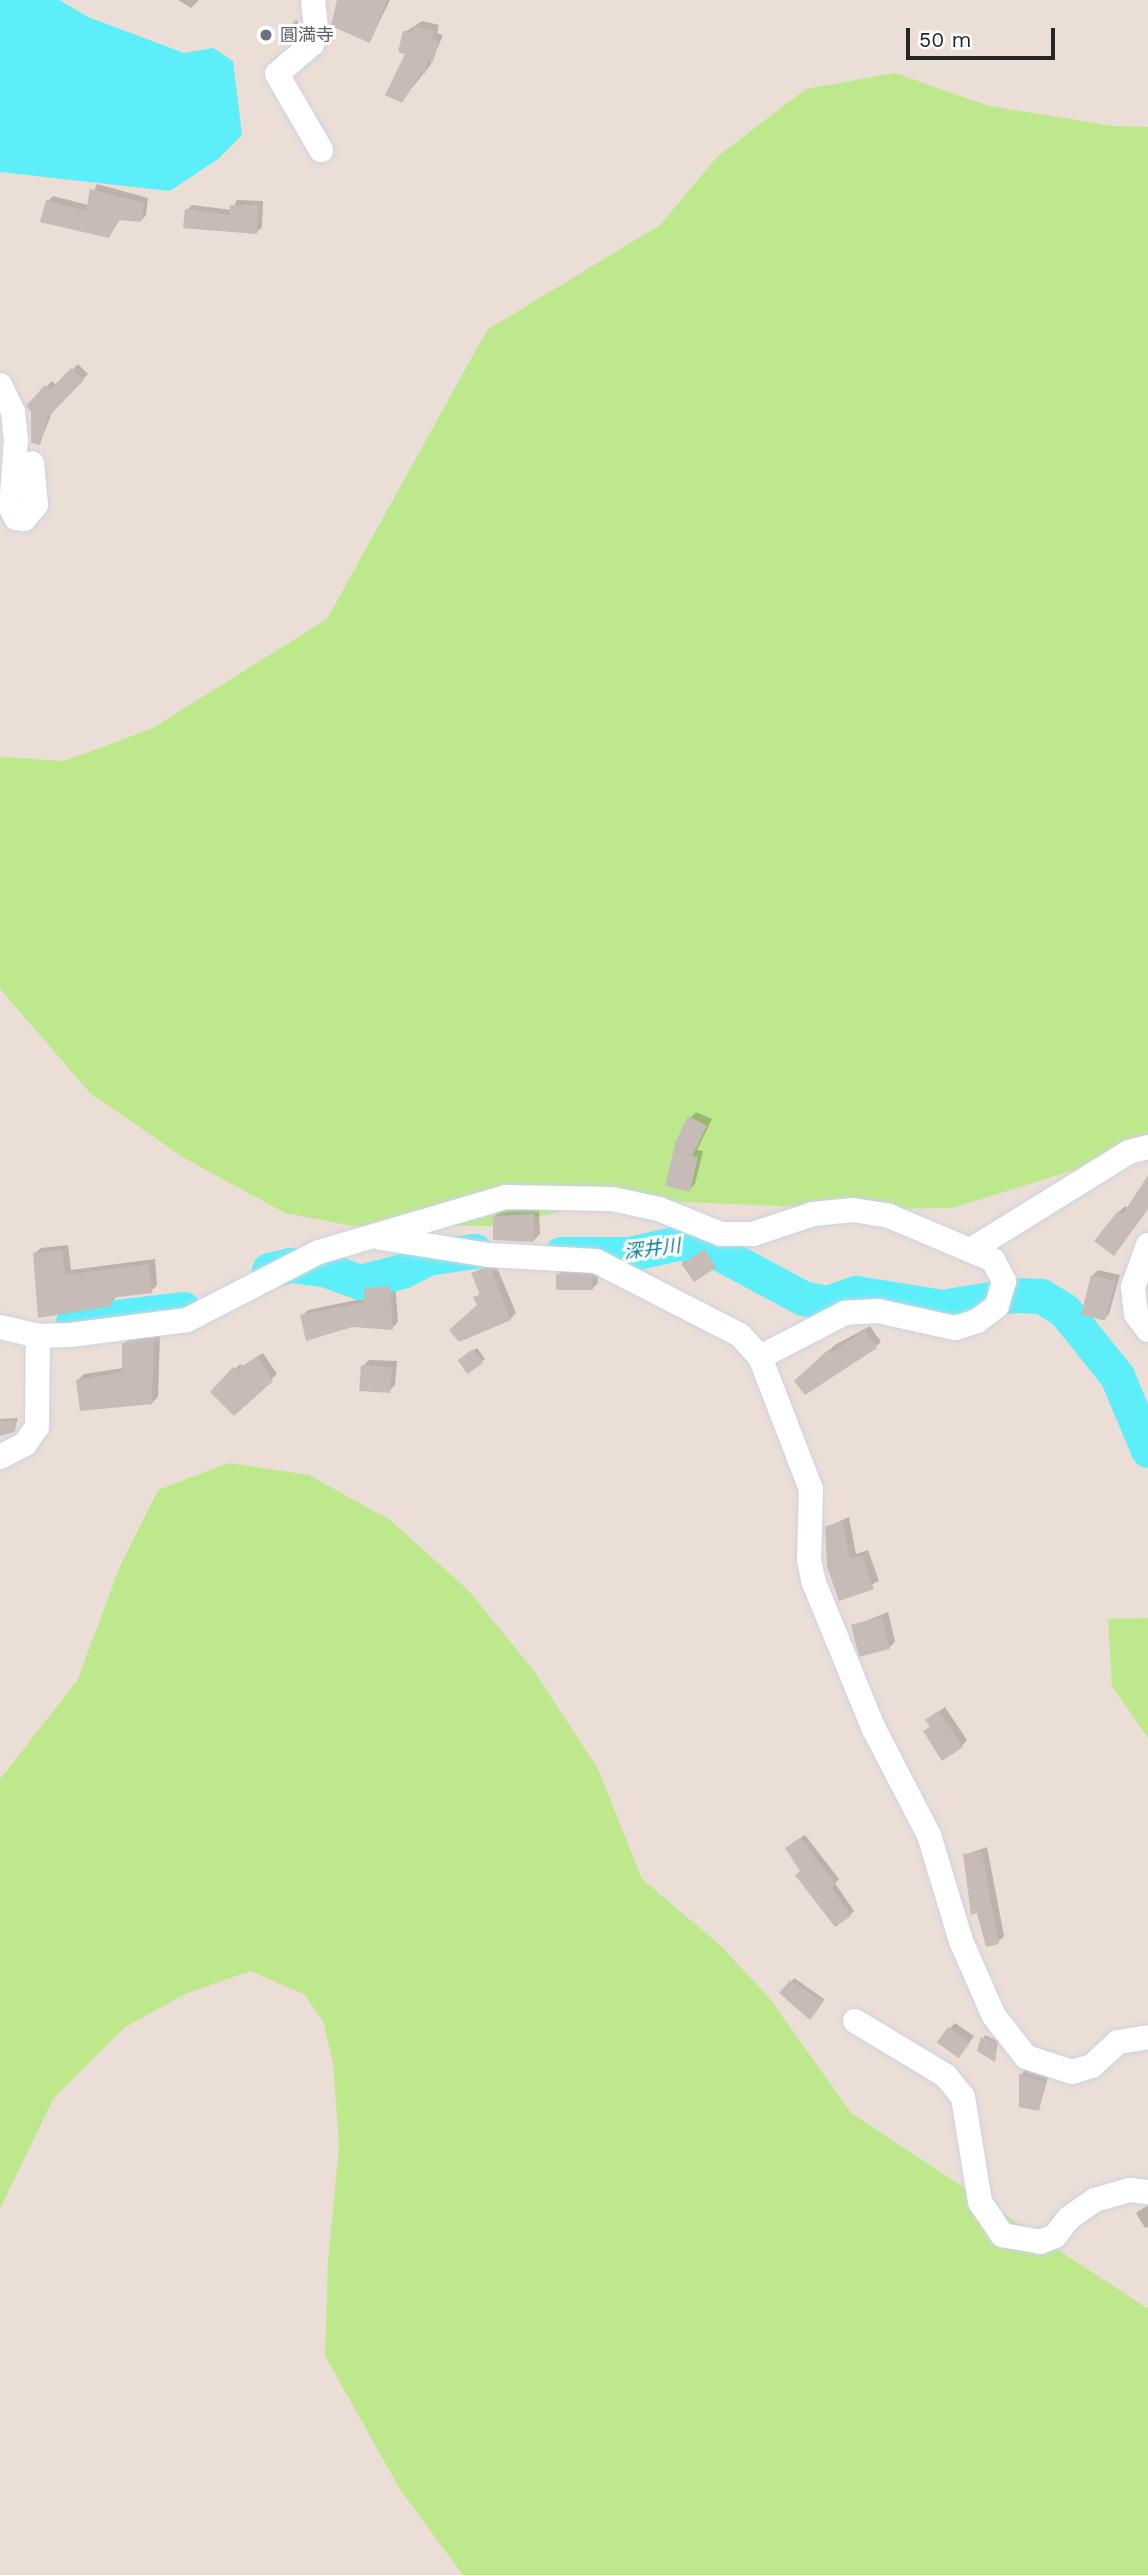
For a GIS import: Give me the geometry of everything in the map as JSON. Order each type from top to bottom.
[{"type":"street","points":[[313,0],[316,29],[312,44],[276,74],[321,150]]},
{"type":"street","points":[[0,385],[13,412],[16,439],[11,508],[16,518],[24,519],[36,505],[32,463]]},
{"type":"street","points":[[974,1248],[1129,1152],[1148,1147]]},
{"type":"street","points":[[0,1327],[38,1336],[122,1325],[159,1327],[187,1320],[319,1252],[506,1197],[612,1199],[659,1209],[722,1234],[753,1234],[813,1214],[853,1210],[889,1216],[945,1242],[974,1248],[993,1260],[1004,1281],[997,1306],[978,1321],[955,1328],[878,1311],[845,1313],[760,1357]]},
{"type":"street","points":[[377,1237],[488,1255],[596,1261],[740,1335],[760,1357],[811,1489],[809,1560],[814,1583],[874,1730],[929,1835],[961,1941],[994,2015],[1026,2057],[1072,2072],[1092,2066],[1118,2042],[1148,2037]]},
{"type":"street","points":[[1148,1245],[1133,1287],[1136,1314],[1148,1330]]},
{"type":"street","points":[[0,1457],[25,1444],[37,1427],[38,1336]]},
{"type":"street","points":[[855,2021],[946,2076],[963,2097],[980,2202],[1002,2235],[1040,2242],[1055,2236],[1069,2218],[1095,2200],[1131,2190],[1148,2192]]},
{"type":"green space","points":[[895,73],[989,106],[1113,126],[1148,127],[1148,1162],[1132,1158],[1074,1170],[953,1208],[846,1209],[617,1199],[498,1226],[353,1226],[285,1213],[186,1159],[91,1094],[0,989],[0,757],[64,761],[151,729],[327,619],[487,330],[660,225],[717,157],[806,89]]},
{"type":"green space","points":[[229,1463],[309,1475],[390,1520],[468,1590],[534,1671],[598,1769],[642,1879],[721,1946],[770,1999],[851,2113],[1148,2309],[1148,2575],[463,2575],[401,2491],[325,2356],[328,2262],[339,2146],[333,2063],[323,2021],[304,1994],[250,1971],[185,1994],[124,2028],[53,2099],[0,2209],[0,1779],[77,1681],[120,1566],[158,1490]]},
{"type":"green space","points":[[1148,1618],[1148,1738],[1112,1686],[1108,1619]]},
{"type":"water","points":[[0,0],[59,0],[88,17],[184,53],[213,48],[233,61],[242,135],[218,159],[170,191],[0,172]]},
{"type":"building","points":[[337,0],[387,0],[370,43],[331,26]]},
{"type":"building","points":[[296,19],[301,28],[290,43],[282,37]]},
{"type":"building","points":[[414,26],[434,31],[432,39],[439,41],[433,62],[428,61],[425,74],[421,73],[402,103],[385,95],[405,54],[398,52],[403,31],[412,33]]},
{"type":"building","points":[[90,189],[144,203],[141,222],[119,220],[109,238],[40,222],[46,200],[86,211]]},
{"type":"building","points":[[230,205],[258,205],[257,234],[183,228],[185,209],[230,215]]},
{"type":"building","points":[[71,368],[84,380],[48,417],[40,445],[31,443],[31,411],[26,406],[45,385],[50,390]]},
{"type":"building","points":[[688,1116],[707,1126],[692,1156],[698,1157],[690,1192],[665,1186],[676,1141]]},
{"type":"building","points":[[1148,1175],[1148,1209],[1114,1256],[1094,1241],[1118,1211],[1123,1214]]},
{"type":"building","points":[[534,1214],[534,1242],[493,1240],[493,1216]]},
{"type":"building","points":[[704,1249],[716,1267],[694,1282],[682,1264]]},
{"type":"building","points":[[63,1250],[65,1275],[149,1264],[152,1293],[111,1298],[112,1306],[38,1318],[33,1253]]},
{"type":"building","points":[[482,1269],[491,1270],[511,1320],[459,1342],[449,1330],[477,1305],[473,1297],[480,1295],[471,1273]]},
{"type":"building","points":[[556,1274],[592,1276],[593,1290],[556,1290]]},
{"type":"building","points":[[1091,1275],[1115,1281],[1105,1321],[1081,1315]]},
{"type":"building","points":[[390,1286],[393,1330],[352,1327],[306,1341],[300,1315],[364,1302],[364,1288]]},
{"type":"building","points":[[865,1330],[877,1348],[805,1395],[794,1381],[829,1349],[832,1352]]},
{"type":"building","points":[[154,1339],[152,1404],[80,1411],[76,1380],[122,1372],[122,1343]]},
{"type":"building","points":[[473,1349],[483,1363],[468,1374],[458,1360]]},
{"type":"building","points":[[257,1356],[273,1381],[234,1416],[210,1392],[233,1367],[237,1370]]},
{"type":"building","points":[[361,1365],[392,1367],[390,1393],[359,1391]]},
{"type":"building","points":[[16,1420],[15,1432],[0,1436],[0,1421]]},
{"type":"building","points":[[843,1522],[850,1559],[862,1555],[874,1589],[839,1601],[827,1567],[825,1526]]},
{"type":"building","points":[[882,1617],[890,1649],[859,1657],[851,1625]]},
{"type":"building","points":[[938,1711],[963,1747],[942,1761],[923,1731],[930,1727],[925,1720]]},
{"type":"building","points":[[801,1838],[836,1885],[832,1888],[851,1916],[835,1927],[795,1875],[800,1871],[785,1848]]},
{"type":"building","points":[[982,1852],[999,1944],[986,1947],[977,1913],[971,1915],[963,1854]]},
{"type":"building","points":[[790,1980],[823,2002],[810,2020],[779,1993]]},
{"type":"building","points":[[948,2027],[970,2043],[959,2058],[937,2042]]},
{"type":"building","points":[[981,2037],[996,2043],[995,2062],[977,2051]]},
{"type":"building","points":[[1019,2074],[1045,2082],[1039,2111],[1019,2107]]},
{"type":"waterway","name":"深井川","points":[[561,1254],[629,1254],[682,1242],[719,1253],[803,1298],[827,1303],[856,1293],[942,1307],[1013,1295],[1041,1296],[1064,1310],[1117,1376],[1148,1450]]},
{"type":"waterway","name":"深井川","points":[[269,1270],[290,1265],[324,1269],[360,1282],[402,1271],[427,1258],[474,1251]]},
{"type":"waterway","name":"深井川","points":[[73,1322],[183,1309]]},
{"type":"place","name":"圓満寺","points":[[266,35]]}]
